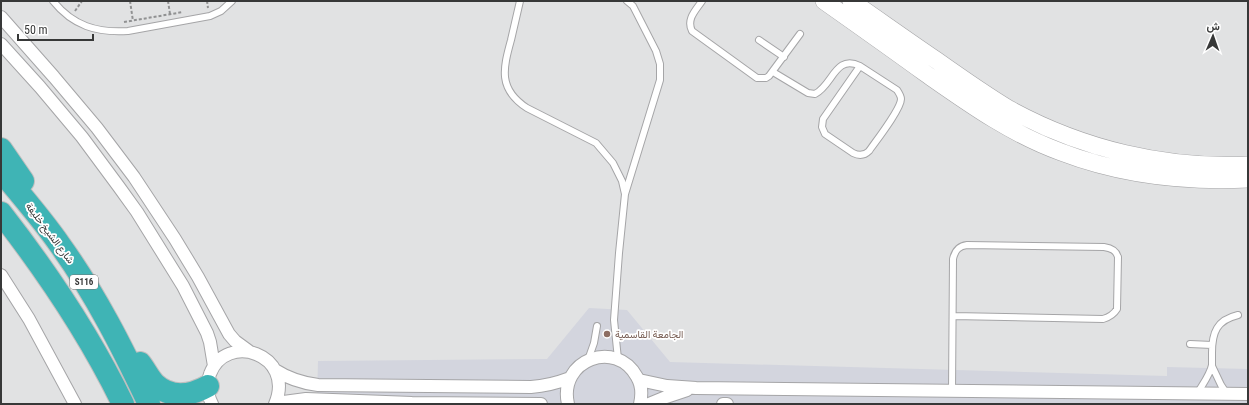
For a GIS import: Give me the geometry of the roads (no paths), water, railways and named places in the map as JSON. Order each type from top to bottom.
[{"type":"highway","points":[[1,149],[37,200],[41,207],[44,222]]},
{"type":"highway","name":"شارع الشيخ خليفة","points":[[1,171],[44,222],[77,270],[120,342],[150,404]]},
{"type":"highway","name":"S116","points":[[1,213],[68,307],[124,404]]},
{"type":"highway","points":[[120,342],[136,356],[154,383],[167,391],[191,394],[211,386]]},
{"type":"main road","points":[[824,1],[970,105],[1028,138],[1059,152],[1125,171],[1159,176],[1191,179],[1248,179]]},
{"type":"main road","points":[[852,1],[976,89],[1038,124],[1101,148],[1157,161],[1194,165],[1248,165]]},
{"type":"street","points":[[1,17],[54,77],[116,152],[175,239],[198,277],[229,334],[235,341],[250,352],[271,363],[280,386],[276,404],[306,399],[412,403],[541,404]]},
{"type":"street","points":[[1,44],[82,137],[120,186],[183,286],[207,333],[210,342],[211,386]]},
{"type":"street","points":[[1,275],[29,319],[75,404]]},
{"type":"street","points":[[211,386],[223,358],[234,353],[250,352]]},
{"type":"street","points":[[568,404],[566,394],[567,386],[570,378],[577,368],[588,360],[603,356],[618,359],[631,368],[639,380],[641,390],[640,404]]},
{"type":"street","points":[[275,370],[291,379],[309,384],[530,387],[544,386],[570,378]]},
{"type":"street","points":[[639,380],[667,386],[696,388],[1248,394]]},
{"type":"street","points":[[649,404],[666,396],[696,388]]},
{"type":"street","points":[[723,404],[728,404]]},
{"type":"lane","points":[[53,1],[61,10],[78,23],[88,28],[117,31],[210,16],[221,11],[232,1]]},
{"type":"lane","points":[[520,1],[505,63],[505,78],[510,92],[520,104],[596,143],[613,163],[618,172],[625,194]]},
{"type":"lane","points":[[618,359],[614,320],[625,194],[660,80],[660,64],[656,51],[633,6],[628,1]]},
{"type":"lane","points":[[702,1],[690,21],[690,28],[694,34],[757,78],[766,78],[773,72],[800,34]]},
{"type":"lane","points":[[759,40],[784,57]]},
{"type":"lane","points":[[773,72],[808,93],[815,94],[821,90],[843,64],[854,63],[860,66],[897,90],[901,99],[898,109],[869,151],[861,156],[853,153],[825,134],[822,127],[823,119],[860,66]]},
{"type":"lane","points":[[952,391],[953,259],[956,251],[963,245],[1104,247],[1113,250],[1117,254],[1117,309],[1107,318],[953,316]]},
{"type":"lane","points":[[1227,394],[1212,366],[1212,345],[1214,332],[1218,326],[1231,317],[1238,315]]},
{"type":"lane","points":[[588,360],[594,343],[597,326]]},
{"type":"lane","points":[[1190,344],[1212,345]]},
{"type":"lane","points":[[1197,394],[1212,366]]},
{"type":"place","name":"الجامعة القاسمية","points":[[607,334]]}]
